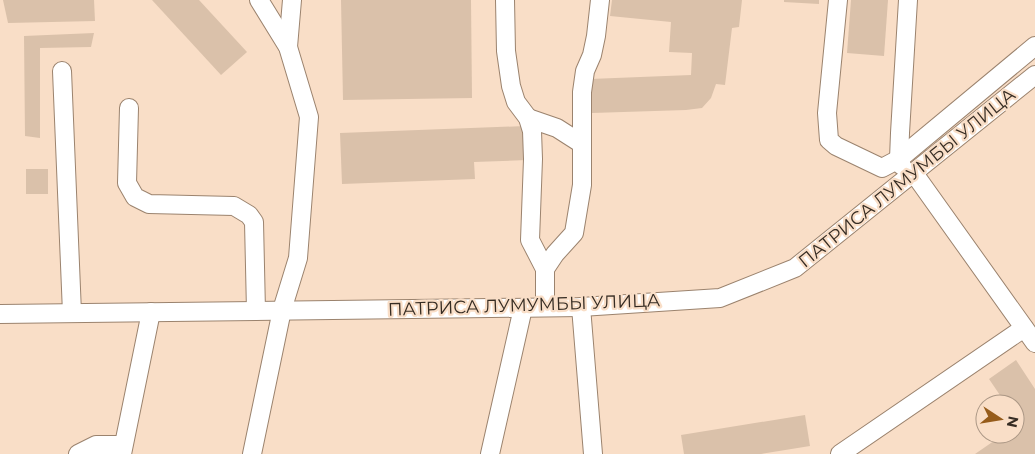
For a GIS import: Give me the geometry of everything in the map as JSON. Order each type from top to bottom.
[{"type":"street","points":[[252,454],[282,310],[298,258],[309,117],[288,47],[259,0]]},
{"type":"street","points":[[288,47],[292,0]]},
{"type":"street","points":[[505,0],[506,51],[511,86],[516,102],[528,118],[532,131],[533,159],[530,240],[545,269],[545,307]]},
{"type":"street","points":[[545,269],[555,254],[574,233],[582,185],[583,85],[585,70],[592,55],[596,36],[600,0]]},
{"type":"street","points":[[838,0],[828,113],[830,140],[836,146],[882,168],[899,159],[1035,46]]},
{"type":"street","points":[[908,0],[899,159],[1035,344]]},
{"type":"street","points":[[62,71],[72,313]]},
{"type":"street","name":"ПАТРИСА ЛУМУМБЫ УЛИЦА","points":[[0,314],[581,308],[720,298],[795,268],[1035,75]]},
{"type":"street","points":[[129,108],[127,183],[135,197],[149,204],[234,206],[249,214],[254,222],[256,311]]},
{"type":"street","points":[[528,118],[556,128],[582,144]]},
{"type":"street","points":[[490,454],[523,308]]},
{"type":"street","points":[[581,308],[593,454]]},
{"type":"street","points":[[78,454],[96,445],[122,450],[151,312]]},
{"type":"street","points":[[840,454],[1024,328]]},
{"type":"building","points":[[3,0],[94,0],[95,21],[8,23]]},
{"type":"building","points":[[152,0],[199,0],[247,52],[221,75]]},
{"type":"building","points":[[341,0],[471,0],[472,98],[343,100]]},
{"type":"building","points":[[612,0],[742,0],[739,27],[732,28],[725,85],[716,84],[711,98],[702,108],[592,113],[590,79],[691,75],[692,53],[669,52],[671,22],[610,16]]},
{"type":"building","points":[[784,0],[819,0],[819,4],[784,2]]},
{"type":"building","points":[[851,0],[888,0],[884,56],[847,53]]},
{"type":"building","points":[[94,33],[91,47],[40,48],[40,138],[25,136],[24,36]]},
{"type":"building","points":[[525,126],[527,160],[474,162],[475,179],[342,184],[340,133]]},
{"type":"building","points":[[26,169],[48,169],[48,194],[26,194]]},
{"type":"building","points":[[1016,360],[1035,389],[1035,454],[975,454],[990,444],[1025,444],[1025,394],[999,394],[989,379]]},
{"type":"building","points":[[805,415],[810,446],[761,454],[684,454],[681,435]]}]
